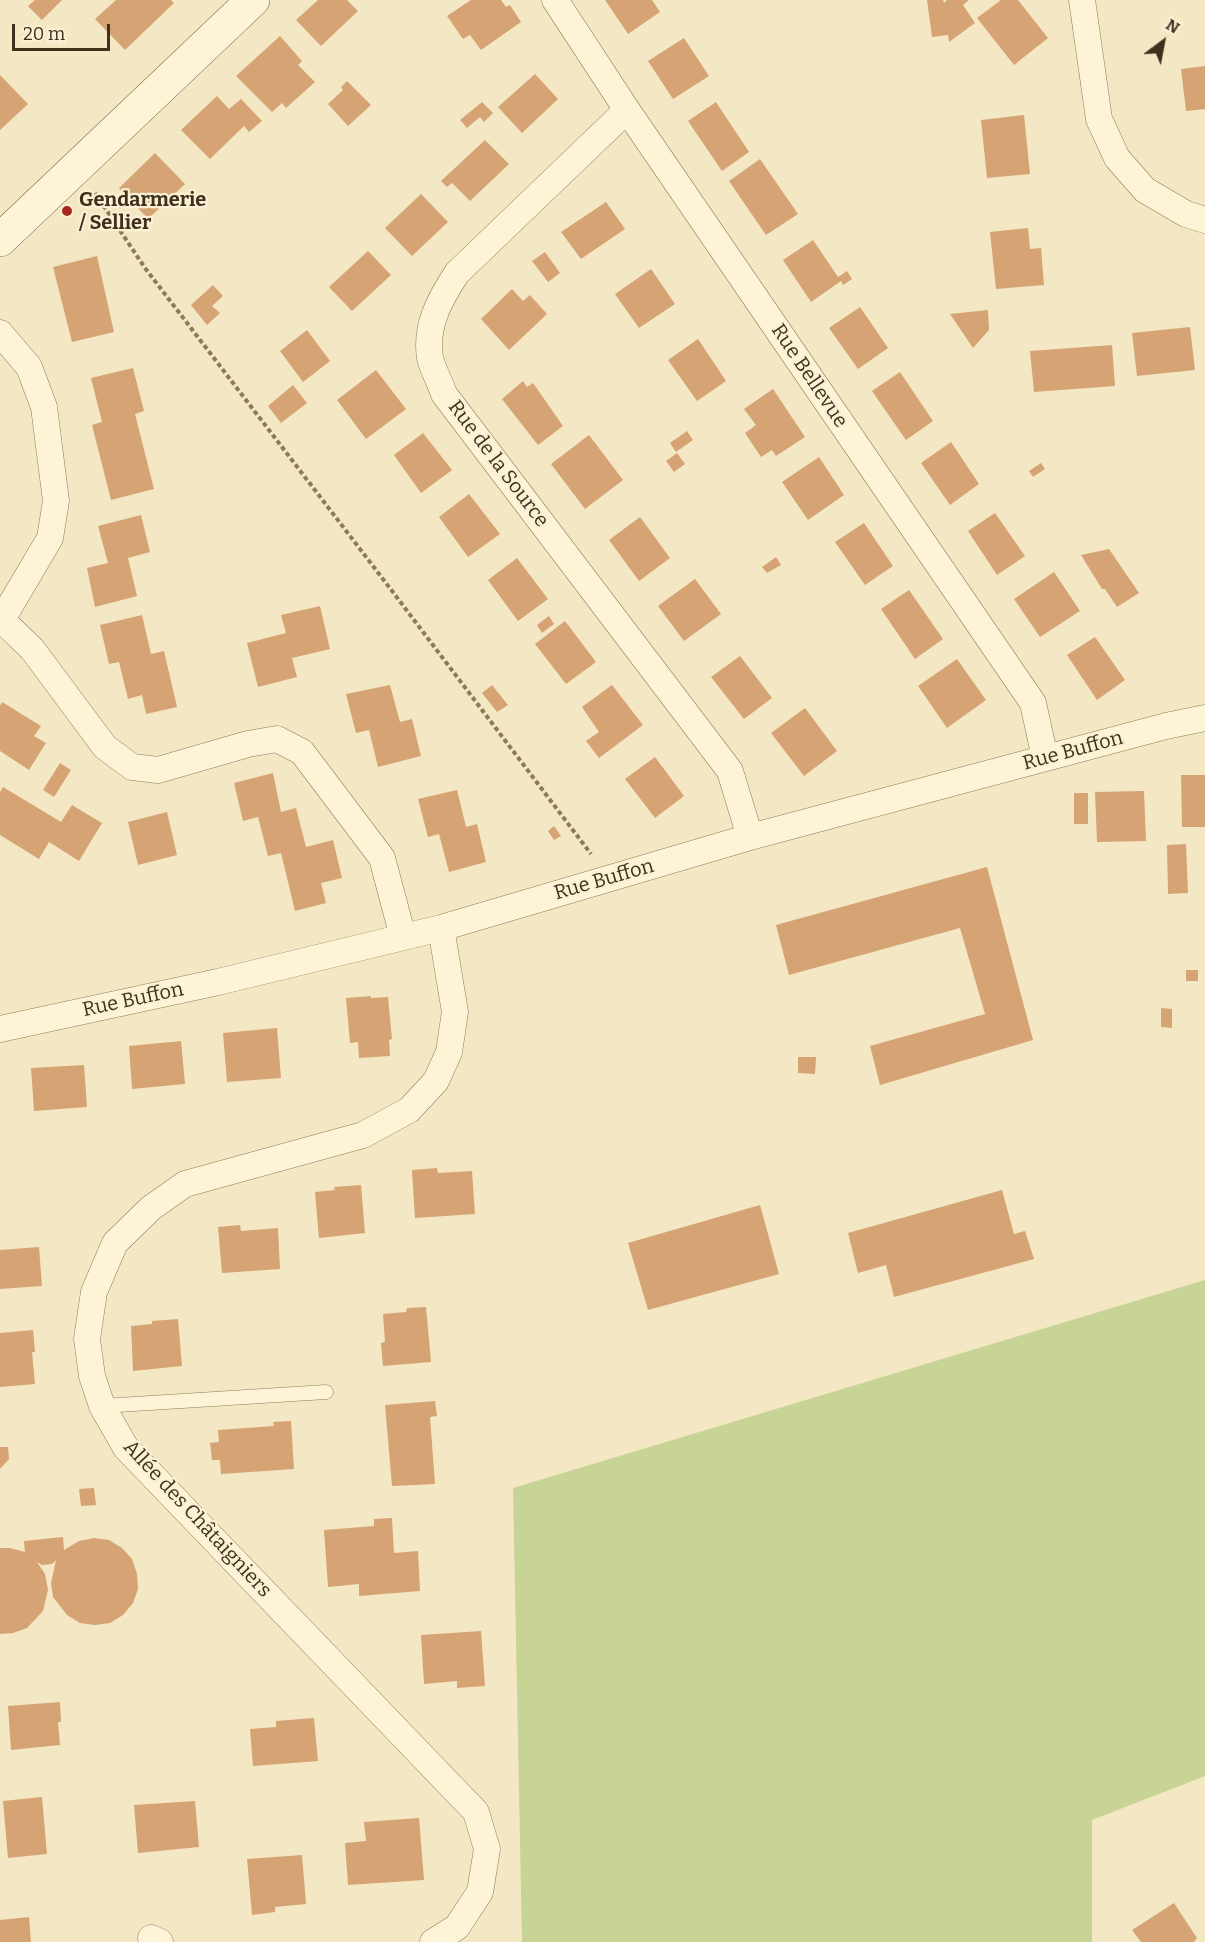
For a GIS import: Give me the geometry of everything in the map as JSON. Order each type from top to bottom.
[{"type":"main road","points":[[0,240],[245,3]]},
{"type":"street","name":"Rue Bellevue","points":[[555,0],[627,110],[1033,703],[1045,758]]},
{"type":"street","points":[[1082,0],[1099,119],[1117,158],[1145,190],[1186,214],[1205,220]]},
{"type":"street","name":"Rue de la Source","points":[[627,110],[457,273],[439,300],[429,331],[430,359],[444,394],[730,771],[750,837]]},
{"type":"street","points":[[0,333],[29,367],[44,407],[56,501],[50,538],[1,622],[32,649],[105,747],[132,767],[158,770],[248,744],[277,739],[302,752],[382,858],[403,938]]},
{"type":"street","name":"Rue Buffon","points":[[0,1029],[218,982],[403,938],[750,837],[1166,726],[1205,718]]},
{"type":"street","name":"Allée des Châtaigniers","points":[[434,1942],[457,1927],[480,1892],[487,1849],[476,1812],[126,1448],[102,1406],[92,1376],[87,1340],[94,1292],[115,1243],[151,1208],[185,1184],[363,1135],[410,1110],[436,1082],[449,1052],[455,1012],[441,928]]},
{"type":"lane","points":[[102,1406],[326,1392]]},
{"type":"path","points":[[77,166],[145,268],[394,592],[609,879]]},
{"type":"green space","points":[[1205,1280],[1205,1776],[1092,1820],[1092,1942],[522,1942],[513,1488]]},
{"type":"building","points":[[35,0],[62,0],[42,20],[28,6]]},
{"type":"building","points":[[116,0],[171,0],[174,3],[125,50],[95,19]]},
{"type":"building","points":[[318,0],[347,0],[358,11],[321,46],[296,20]]},
{"type":"building","points":[[471,0],[501,0],[506,7],[510,5],[521,22],[481,50],[470,35],[463,39],[447,16]]},
{"type":"building","points":[[605,0],[652,0],[660,12],[628,34]]},
{"type":"building","points":[[927,0],[943,0],[944,3],[947,0],[969,0],[963,5],[975,23],[949,42],[948,35],[932,37]]},
{"type":"building","points":[[1001,0],[1018,0],[1048,38],[1014,65],[977,18]]},
{"type":"building","points":[[280,36],[302,61],[298,65],[315,82],[286,108],[282,103],[272,112],[236,76]]},
{"type":"building","points":[[684,38],[709,76],[673,99],[648,61]]},
{"type":"building","points":[[1205,66],[1205,109],[1186,111],[1181,69]]},
{"type":"building","points":[[535,74],[558,99],[522,133],[498,107]]},
{"type":"building","points":[[0,75],[28,104],[0,130]]},
{"type":"building","points":[[347,81],[371,105],[348,126],[328,104],[343,90],[341,87]]},
{"type":"building","points":[[217,96],[229,109],[241,99],[262,121],[249,132],[244,126],[210,159],[181,130]]},
{"type":"building","points":[[482,102],[493,113],[484,122],[480,117],[467,128],[460,120]]},
{"type":"building","points":[[716,102],[749,152],[722,171],[688,121]]},
{"type":"building","points":[[1024,115],[1030,174],[987,178],[981,120]]},
{"type":"building","points":[[485,140],[509,164],[470,201],[452,183],[447,187],[441,181]]},
{"type":"building","points":[[155,153],[185,184],[148,219],[119,188]]},
{"type":"building","points":[[760,159],[798,214],[766,235],[729,181]]},
{"type":"building","points":[[421,194],[448,222],[412,256],[385,228]]},
{"type":"building","points":[[606,202],[625,229],[581,259],[561,232]]},
{"type":"building","points":[[1028,228],[1030,249],[1041,248],[1044,285],[996,289],[990,232]]},
{"type":"building","points":[[813,240],[838,277],[847,271],[852,279],[843,285],[841,281],[811,302],[783,260]]},
{"type":"building","points":[[368,251],[391,275],[352,311],[329,287]]},
{"type":"building","points":[[545,252],[560,273],[548,282],[532,261]]},
{"type":"building","points":[[97,256],[114,332],[72,342],[53,267]]},
{"type":"building","points":[[651,269],[675,304],[639,328],[615,294]]},
{"type":"building","points":[[213,285],[223,296],[212,306],[220,313],[207,325],[191,305]]},
{"type":"building","points":[[512,289],[523,301],[530,295],[547,314],[509,350],[481,319]]},
{"type":"building","points":[[860,307],[888,348],[858,369],[829,328]]},
{"type":"building","points":[[988,310],[989,330],[973,348],[950,314]]},
{"type":"building","points":[[1190,327],[1195,370],[1137,376],[1132,333]]},
{"type":"building","points":[[307,330],[330,361],[303,382],[280,351]]},
{"type":"building","points":[[698,339],[726,381],[697,401],[668,360]]},
{"type":"building","points":[[1112,345],[1115,386],[1034,392],[1030,351]]},
{"type":"building","points":[[133,368],[144,411],[135,414],[154,489],[111,500],[92,425],[102,422],[91,378]]},
{"type":"building","points":[[376,370],[406,409],[366,439],[337,400]]},
{"type":"building","points":[[900,372],[933,421],[906,440],[872,391]]},
{"type":"building","points":[[523,381],[527,387],[533,383],[563,426],[538,445],[502,399]]},
{"type":"building","points":[[293,385],[307,403],[281,423],[268,406]]},
{"type":"building","points":[[773,389],[805,437],[776,456],[772,450],[761,457],[745,433],[756,425],[744,409]]},
{"type":"building","points":[[687,431],[693,440],[676,452],[670,443]]},
{"type":"building","points":[[423,433],[452,470],[421,493],[394,455]]},
{"type":"building","points":[[589,435],[623,480],[585,509],[551,464]]},
{"type":"building","points":[[951,442],[979,484],[950,505],[921,463]]},
{"type":"building","points":[[677,453],[685,464],[674,472],[666,461]]},
{"type":"building","points":[[819,457],[844,495],[808,520],[782,482]]},
{"type":"building","points":[[1041,463],[1045,469],[1033,477],[1029,471]]},
{"type":"building","points":[[469,494],[500,534],[468,557],[439,517]]},
{"type":"building","points":[[995,513],[1025,556],[997,575],[968,531]]},
{"type":"building","points":[[141,515],[150,552],[128,558],[137,596],[95,607],[87,568],[108,563],[98,526]]},
{"type":"building","points":[[640,517],[670,558],[639,581],[609,540]]},
{"type":"building","points":[[864,523],[893,566],[865,585],[835,542]]},
{"type":"building","points":[[1109,549],[1139,593],[1117,607],[1105,589],[1102,589],[1081,555]]},
{"type":"building","points":[[776,557],[781,565],[767,573],[762,567]]},
{"type":"building","points":[[517,558],[548,599],[518,621],[488,580]]},
{"type":"building","points":[[1054,572],[1080,611],[1040,637],[1014,599]]},
{"type":"building","points":[[695,579],[721,614],[684,641],[658,606]]},
{"type":"building","points":[[909,590],[943,639],[915,659],[881,609]]},
{"type":"building","points":[[320,606],[330,649],[292,658],[297,677],[258,687],[247,643],[286,633],[281,615]]},
{"type":"building","points":[[142,615],[151,654],[164,651],[177,707],[146,714],[142,695],[128,699],[119,662],[109,664],[100,625]]},
{"type":"building","points":[[549,616],[554,624],[542,633],[537,625]]},
{"type":"building","points":[[565,621],[596,662],[566,684],[535,644]]},
{"type":"building","points":[[1095,637],[1125,680],[1097,700],[1067,655]]},
{"type":"building","points":[[740,656],[772,698],[744,719],[711,677]]},
{"type":"building","points":[[957,659],[986,700],[947,728],[918,686]]},
{"type":"building","points":[[390,685],[400,722],[412,719],[421,756],[378,767],[369,730],[356,733],[346,694]]},
{"type":"building","points":[[492,685],[508,705],[497,712],[482,693]]},
{"type":"building","points":[[612,685],[643,725],[599,758],[586,741],[599,732],[582,707]]},
{"type":"building","points":[[2,702],[41,726],[34,736],[46,743],[29,770],[0,751],[0,706]]},
{"type":"building","points":[[805,708],[837,751],[804,776],[771,733]]},
{"type":"building","points":[[655,757],[684,796],[655,818],[625,779]]},
{"type":"building","points":[[60,763],[71,770],[54,797],[43,790]]},
{"type":"building","points":[[273,773],[281,812],[296,808],[306,847],[333,840],[342,878],[321,883],[326,903],[295,911],[281,853],[268,856],[258,817],[243,821],[234,783]]},
{"type":"building","points":[[1181,775],[1205,775],[1205,827],[1182,827]]},
{"type":"building","points":[[3,787],[61,822],[72,805],[102,823],[79,861],[49,842],[39,859],[0,835],[0,792]]},
{"type":"building","points":[[457,790],[466,827],[477,824],[486,862],[449,872],[439,834],[428,837],[418,799]]},
{"type":"building","points":[[1144,791],[1146,841],[1097,842],[1095,792]]},
{"type":"building","points":[[1074,793],[1088,793],[1088,824],[1074,824]]},
{"type":"building","points":[[167,812],[177,855],[138,865],[128,822]]},
{"type":"building","points":[[554,826],[561,836],[554,840],[548,831]]},
{"type":"building","points":[[1186,844],[1188,893],[1168,894],[1167,845]]},
{"type":"building","points":[[987,867],[1033,1040],[880,1085],[870,1046],[985,1014],[960,928],[789,975],[776,925]]},
{"type":"building","points":[[1186,970],[1198,970],[1198,981],[1186,981]]},
{"type":"building","points":[[371,996],[371,998],[388,997],[392,1039],[389,1040],[390,1056],[359,1058],[358,1042],[350,1043],[346,998]]},
{"type":"building","points":[[1161,1008],[1172,1009],[1172,1028],[1161,1027]]},
{"type":"building","points":[[277,1028],[281,1078],[227,1082],[223,1033]]},
{"type":"building","points":[[181,1041],[185,1084],[132,1089],[129,1046]]},
{"type":"building","points":[[798,1057],[816,1057],[815,1074],[798,1073]]},
{"type":"building","points":[[84,1065],[87,1107],[34,1111],[31,1068]]},
{"type":"building","points":[[437,1168],[438,1173],[472,1171],[475,1214],[415,1218],[412,1170]]},
{"type":"building","points":[[361,1185],[365,1233],[319,1238],[315,1192],[335,1190],[334,1187]]},
{"type":"building","points":[[1002,1190],[1014,1234],[1025,1231],[1034,1259],[894,1297],[886,1265],[858,1273],[848,1233]]},
{"type":"building","points":[[760,1205],[779,1274],[648,1310],[628,1243]]},
{"type":"building","points":[[240,1225],[241,1231],[278,1228],[280,1269],[222,1273],[218,1227]]},
{"type":"building","points":[[39,1247],[42,1286],[0,1289],[0,1250]]},
{"type":"building","points":[[426,1307],[431,1362],[383,1366],[381,1343],[385,1342],[383,1314],[406,1312],[407,1308]]},
{"type":"building","points":[[178,1319],[182,1366],[133,1371],[131,1326],[152,1324],[152,1321]]},
{"type":"building","points":[[33,1330],[35,1352],[32,1352],[35,1384],[0,1387],[0,1333]]},
{"type":"building","points":[[435,1401],[437,1416],[430,1417],[435,1484],[392,1486],[385,1405]]},
{"type":"building","points":[[291,1421],[294,1469],[221,1474],[220,1460],[212,1460],[210,1443],[219,1442],[218,1430],[274,1426],[273,1422]]},
{"type":"building","points":[[0,1447],[8,1447],[9,1459],[0,1469]]},
{"type":"building","points":[[94,1488],[96,1505],[81,1506],[79,1489]]},
{"type":"building","points":[[392,1518],[394,1553],[418,1551],[420,1591],[359,1596],[359,1584],[328,1587],[324,1530],[374,1526],[374,1519]]},
{"type":"building","points":[[63,1537],[64,1550],[79,1541],[94,1538],[109,1540],[122,1548],[132,1559],[137,1574],[138,1589],[133,1603],[123,1615],[110,1623],[95,1625],[80,1623],[67,1615],[53,1597],[51,1583],[56,1560],[52,1564],[42,1565],[37,1562],[45,1574],[48,1590],[43,1611],[27,1628],[13,1633],[0,1634],[0,1548],[25,1552],[24,1541]]},
{"type":"building","points":[[481,1631],[485,1686],[457,1688],[457,1681],[424,1684],[421,1635]]},
{"type":"building","points":[[60,1702],[61,1722],[58,1722],[60,1745],[11,1750],[8,1706]]},
{"type":"building","points":[[314,1718],[318,1761],[253,1766],[250,1729],[276,1727],[276,1721]]},
{"type":"building","points":[[42,1797],[47,1854],[8,1858],[3,1801]]},
{"type":"building","points":[[195,1801],[199,1847],[138,1853],[134,1805]]},
{"type":"building","points":[[419,1818],[424,1880],[348,1885],[345,1843],[366,1841],[364,1822]]},
{"type":"building","points":[[302,1855],[306,1904],[275,1907],[275,1912],[252,1915],[247,1859]]},
{"type":"building","points":[[1174,1903],[1197,1938],[1194,1942],[1141,1942],[1132,1930]]},
{"type":"building","points":[[29,1917],[31,1942],[0,1942],[0,1920]]},
{"type":"place","name":"Gendarmerie / Sellier","points":[[67,211]]}]
